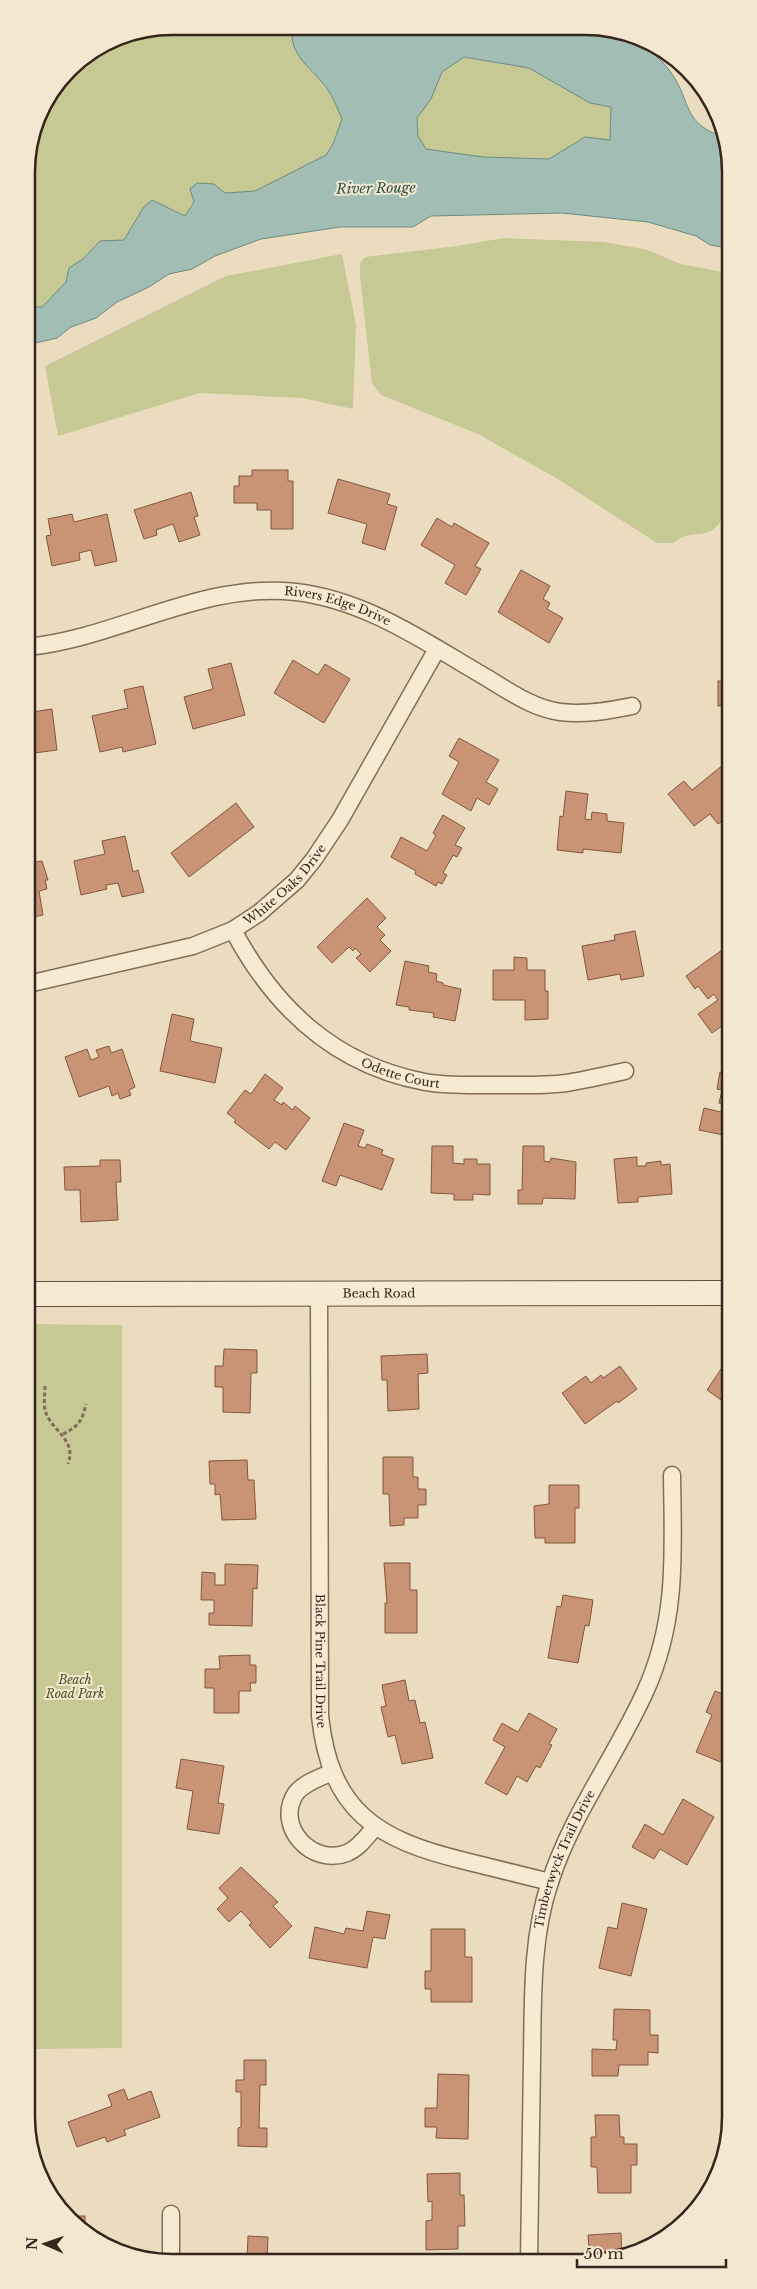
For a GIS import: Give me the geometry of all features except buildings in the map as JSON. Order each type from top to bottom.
[{"type":"street","name":"Rivers Edge Drive","points":[[35,646],[76,638],[216,596],[255,592],[294,592],[322,596],[364,610],[403,629],[530,702],[544,708],[576,713],[600,712],[632,706]]},
{"type":"street","name":"White Oaks Drive","points":[[35,982],[185,948],[233,930],[279,896],[297,880],[314,859],[340,820],[437,649]]},
{"type":"street","name":"Odette Court","points":[[233,930],[261,976],[298,1020],[347,1054],[379,1069],[425,1082],[474,1085],[564,1083],[626,1072]]},
{"type":"street","name":"Black Pine Trail Drive","points":[[319,1293],[320,1716],[322,1741],[332,1772],[347,1798],[375,1827],[394,1839],[417,1848],[550,1882]]},
{"type":"street","name":"Beach Road","points":[[35,1294],[722,1293]]},
{"type":"street","name":"Timberwyck Trail Drive","points":[[529,2254],[535,1974],[538,1936],[550,1882],[574,1826],[646,1691],[660,1652],[671,1605],[673,1567],[672,1475]]},
{"type":"street","points":[[332,1772],[309,1782],[296,1794],[291,1805],[292,1826],[301,1844],[323,1855],[340,1855],[356,1848],[375,1827]]},
{"type":"street","points":[[171,2214],[171,2254]]},
{"type":"path","points":[[45,1386],[46,1412],[63,1434],[71,1456],[68,1464]]},
{"type":"path","points":[[63,1434],[77,1427],[82,1421],[86,1404]]},
{"type":"green space","points":[[292,35],[298,54],[328,90],[342,119],[333,144],[326,155],[255,191],[225,193],[214,184],[194,201],[185,216],[173,209],[143,208],[124,240],[100,241],[83,259],[69,268],[67,282],[42,307],[35,307],[36,154],[45,120],[53,104],[69,82],[89,63],[104,53],[128,42],[154,36]]},
{"type":"green space","points":[[464,57],[529,68],[590,103],[611,107],[610,141],[585,137],[549,159],[483,157],[426,149],[418,136],[417,118],[431,99],[442,72]]},
{"type":"green space","points":[[504,238],[604,242],[648,250],[680,264],[722,272],[722,519],[717,526],[710,531],[681,538],[674,543],[657,543],[556,478],[478,434],[381,395],[372,384],[360,263],[365,257],[457,246]]},
{"type":"green space","points":[[342,254],[356,325],[353,409],[302,398],[200,393],[58,436],[45,366],[226,276]]},
{"type":"green space","name":"Beach Road Park","points":[[35,1324],[122,1325],[122,2048],[35,2049]]},
{"type":"water","name":"River Rouge","points":[[292,35],[585,35],[603,36],[629,42],[645,49],[660,59],[672,74],[694,118],[710,132],[716,134],[721,154],[722,172],[722,247],[710,245],[696,236],[648,222],[562,213],[431,216],[413,227],[340,227],[261,239],[215,256],[192,269],[169,274],[149,287],[117,302],[96,318],[71,327],[57,338],[35,343],[35,307],[42,307],[66,282],[69,268],[83,259],[100,241],[124,240],[143,208],[152,200],[185,216],[194,202],[190,189],[197,183],[214,184],[225,193],[255,191],[326,155],[333,144],[342,119],[328,90],[303,62],[294,46]],"holes":[[[464,57],[529,68],[590,103],[611,107],[610,140],[585,137],[549,159],[483,157],[426,149],[418,136],[417,118],[431,99],[442,72]]]}]
